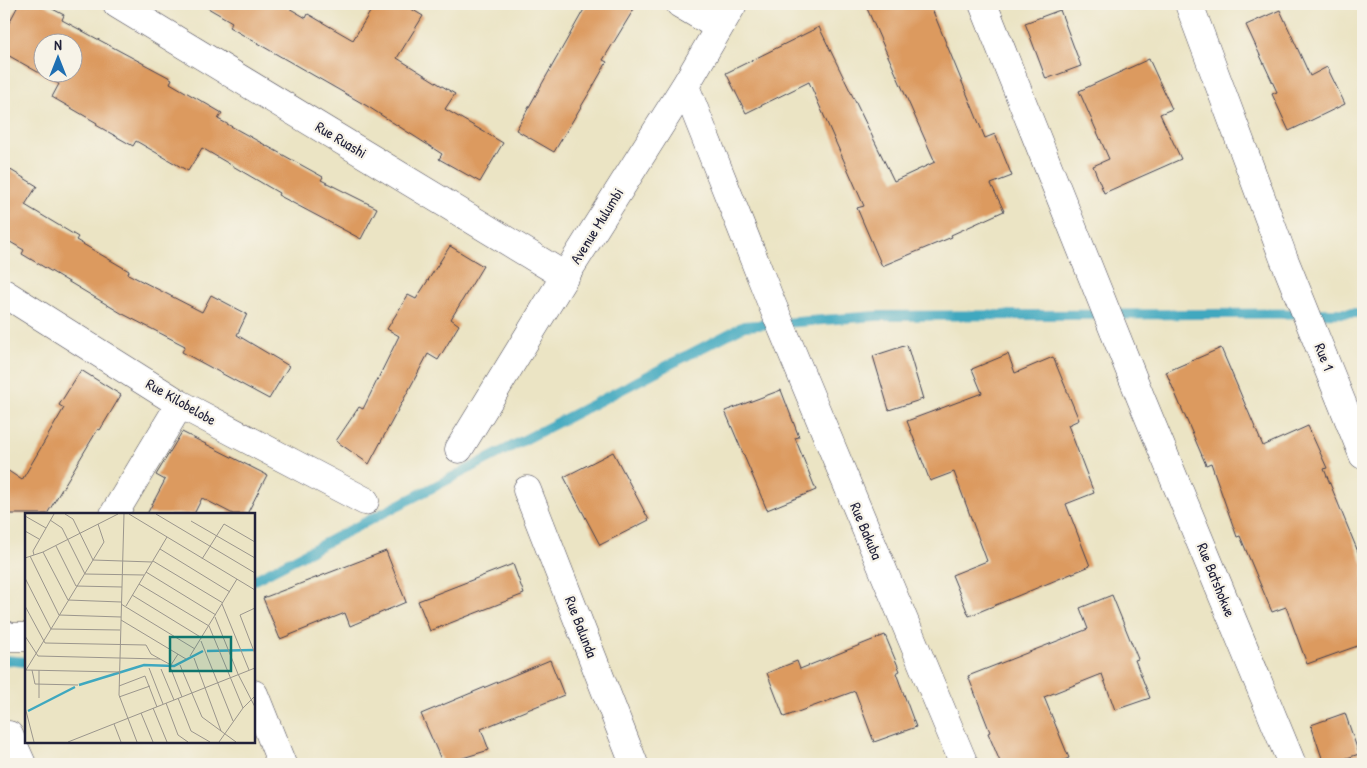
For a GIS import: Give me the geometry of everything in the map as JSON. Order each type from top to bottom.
[{"type":"street","name":"Rue Ruashi","points":[[117,4],[565,276]]},
{"type":"street","points":[[680,4],[719,27]]},
{"type":"street","name":"Avenue Mulumbi","points":[[459,449],[565,276],[686,86],[733,4]]},
{"type":"street","name":"Rue Batshokwe","points":[[983,4],[1140,396],[1292,764]]},
{"type":"street","name":"Rue 1","points":[[1189,4],[1284,259],[1363,455]]},
{"type":"street","name":"Rue Bakuba","points":[[686,86],[769,298],[964,764]]},
{"type":"street","name":"Rue Kilobelobe","points":[[4,294],[180,404],[365,500]]},
{"type":"street","points":[[115,513],[180,404]]},
{"type":"street","name":"Rue Balunda","points":[[527,490],[634,764]]},
{"type":"street","points":[[4,634],[12,637],[25,637]]},
{"type":"street","points":[[255,696],[282,764]]},
{"type":"street","points":[[9,735],[22,764]]},
{"type":"building","points":[[19,4],[43,4],[64,15],[62,20],[172,79],[170,83],[222,113],[218,119],[323,177],[321,180],[377,208],[361,239],[278,195],[279,193],[202,148],[188,171],[136,141],[133,146],[96,125],[97,123],[52,97],[59,84],[55,82],[82,82],[82,32],[32,32],[32,69],[4,53],[4,32]]},
{"type":"building","points":[[201,4],[282,4],[306,18],[308,14],[353,40],[375,4],[403,4],[423,16],[397,58],[455,94],[445,109],[503,143],[480,182],[439,159],[442,154],[367,106],[229,27],[232,22]]},
{"type":"building","points":[[587,4],[637,4],[603,60],[607,62],[554,152],[516,130]]},
{"type":"building","points":[[865,4],[930,4],[985,138],[995,134],[1012,176],[991,184],[1004,211],[951,235],[952,237],[882,266],[857,208],[864,206],[809,82],[746,113],[726,73],[819,27],[894,181],[935,162]]},
{"type":"building","points":[[1060,10],[1081,66],[1046,79],[1025,23]]},
{"type":"building","points":[[1280,10],[1310,76],[1327,67],[1345,104],[1289,131],[1272,94],[1277,92],[1246,25]]},
{"type":"building","points":[[1149,59],[1172,109],[1160,114],[1181,159],[1104,193],[1093,166],[1109,159],[1079,91]]},
{"type":"building","points":[[4,166],[37,186],[25,205],[78,237],[76,240],[129,271],[128,274],[202,312],[211,295],[247,314],[237,335],[289,366],[269,399],[182,352],[185,346],[121,313],[22,254],[24,250],[4,240]]},
{"type":"building","points":[[450,246],[483,266],[451,319],[459,325],[438,360],[428,354],[369,464],[336,441],[359,407],[363,409],[399,336],[387,329],[408,295],[416,299]]},
{"type":"building","points":[[907,345],[923,399],[889,410],[873,356]]},
{"type":"building","points":[[1221,348],[1263,446],[1308,426],[1327,468],[1324,469],[1363,564],[1363,644],[1307,664],[1286,607],[1272,612],[1240,536],[1237,537],[1211,463],[1206,465],[1166,372]]},
{"type":"building","points":[[1008,354],[1015,373],[1053,357],[1079,420],[1068,425],[1094,493],[1066,504],[1090,566],[969,616],[952,575],[987,561],[954,472],[930,481],[907,421],[982,393],[972,369]]},
{"type":"building","points":[[81,370],[121,395],[100,430],[98,429],[48,513],[4,514],[4,468],[22,480],[64,408],[59,405]]},
{"type":"building","points":[[781,390],[799,437],[795,438],[816,490],[767,510],[725,411]]},
{"type":"building","points":[[182,432],[267,475],[248,513],[231,513],[202,498],[194,513],[148,513],[165,480],[156,475]]},
{"type":"building","points":[[613,452],[649,520],[600,545],[564,477]]},
{"type":"building","points":[[386,551],[406,602],[350,626],[345,613],[280,639],[263,598]]},
{"type":"building","points":[[513,564],[524,594],[430,631],[418,601]]},
{"type":"building","points":[[1112,595],[1138,659],[1135,660],[1150,698],[1115,710],[1102,674],[1044,697],[1069,758],[1054,764],[1001,764],[968,676],[1088,629],[1080,608]]},
{"type":"building","points":[[885,635],[900,671],[896,673],[916,727],[874,742],[855,691],[784,717],[767,673],[797,661],[800,669]]},
{"type":"building","points":[[550,660],[564,695],[481,729],[489,750],[443,764],[421,714]]},
{"type":"building","points":[[1345,713],[1359,754],[1324,764],[1311,725]]},
{"type":"waterway","points":[[255,579],[744,326],[876,316],[1363,313]]},
{"type":"waterway","points":[[4,660],[25,662]]}]
